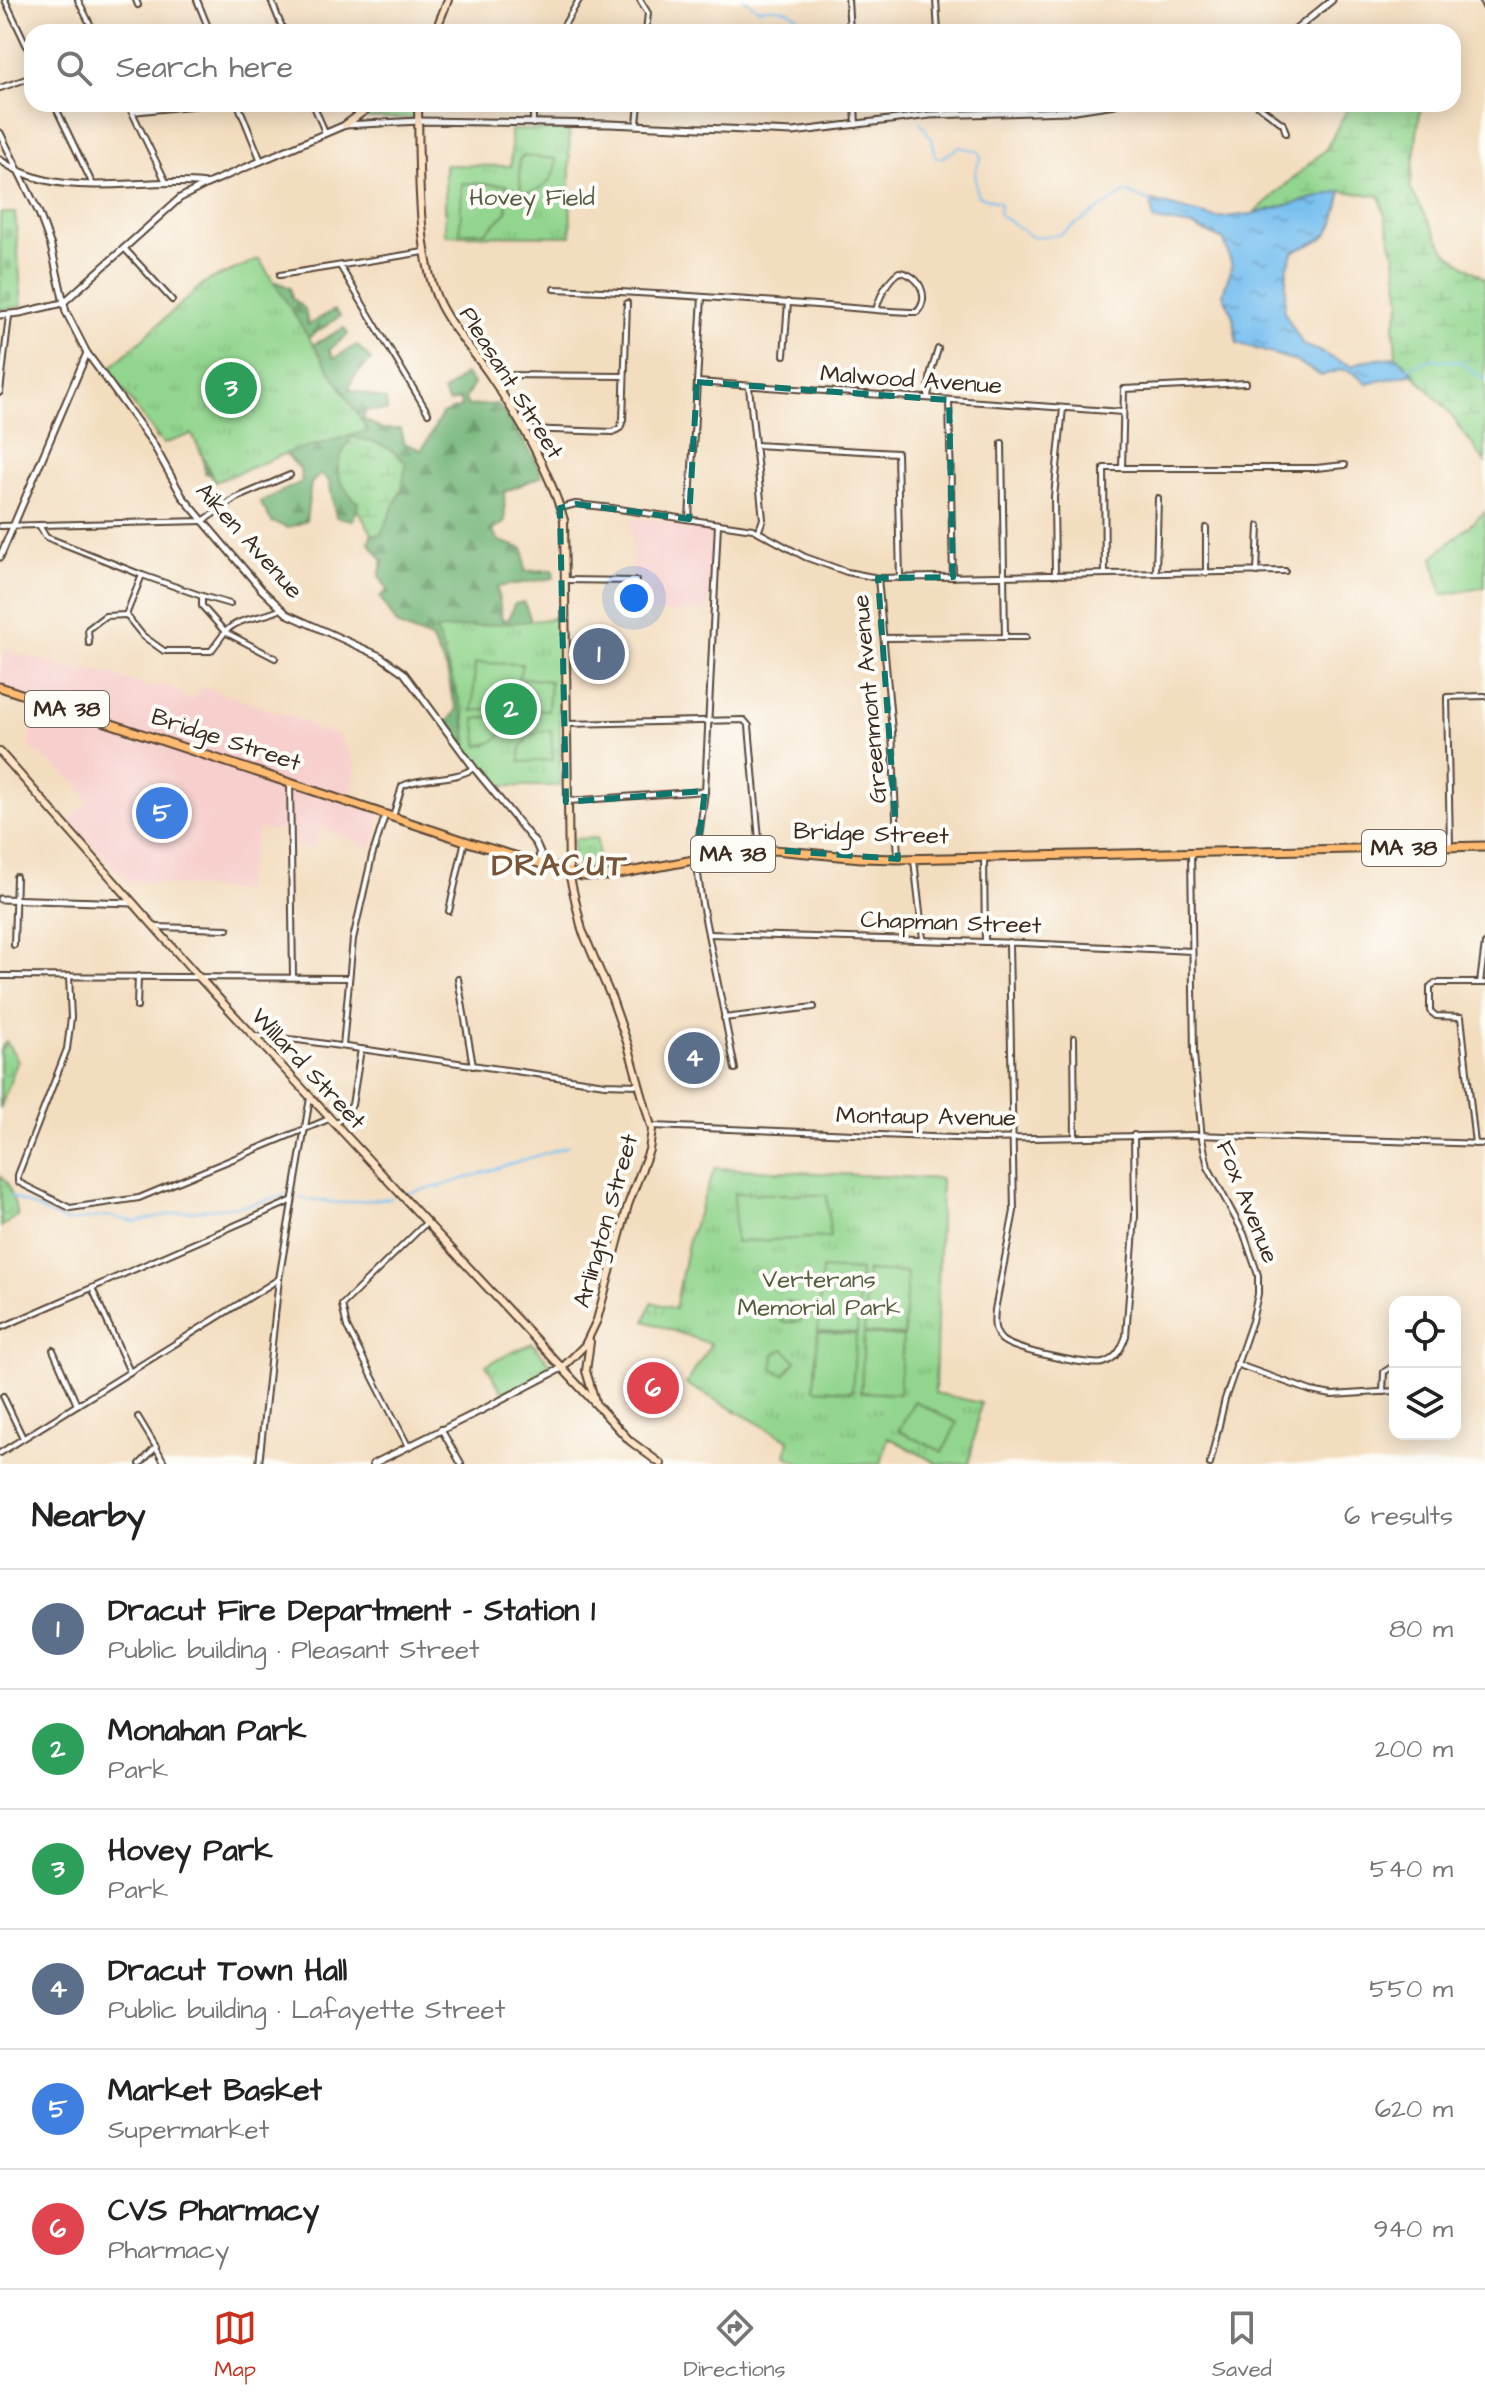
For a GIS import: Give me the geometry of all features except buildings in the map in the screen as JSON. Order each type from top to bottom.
[{"type":"main road","points":[[438,24],[446,1]]},
{"type":"main road","points":[[345,125],[363,112]]},
{"type":"main road","name":"Pleasant Street","points":[[418,112],[426,252],[438,301],[489,375],[545,467],[564,520],[569,873]]},
{"type":"main road","name":"Bridge Street","points":[[0,687],[569,873],[608,876],[760,851],[898,859],[1485,846]]},
{"type":"main road","name":"Willard Street","points":[[0,752],[198,977],[329,1119],[630,1441],[661,1464]]},
{"type":"main road","name":"Arlington Street","points":[[562,1368],[578,1355],[591,1334],[607,1291],[628,1205],[649,1150],[651,1126],[641,1085],[612,999],[582,930],[569,873]]},
{"type":"main road","points":[[591,1334],[586,1371],[596,1405]]},
{"type":"street","points":[[5,0],[24,40]]},
{"type":"street","points":[[78,0],[90,24]]},
{"type":"street","points":[[197,0],[207,24]]},
{"type":"street","points":[[271,0],[281,24]]},
{"type":"street","points":[[565,24],[579,0]]},
{"type":"street","points":[[640,0],[648,13],[647,24]]},
{"type":"street","points":[[848,0],[850,24]]},
{"type":"street","points":[[936,0],[938,24]]},
{"type":"street","points":[[1303,24],[1332,0]]},
{"type":"street","points":[[1482,0],[1485,7]]},
{"type":"street","points":[[0,88],[24,80]]},
{"type":"street","points":[[58,112],[93,185]]},
{"type":"street","points":[[132,112],[166,182]]},
{"type":"street","points":[[241,112],[261,161]]},
{"type":"street","points":[[316,112],[325,132]]},
{"type":"street","points":[[533,112],[533,124]]},
{"type":"street","points":[[637,124],[638,112]]},
{"type":"street","points":[[855,112],[856,125]]},
{"type":"street","points":[[0,315],[9,316],[63,303],[180,198],[345,125],[419,121],[637,124],[775,132],[812,131],[943,114],[1027,112]]},
{"type":"street","points":[[1267,112],[1283,124],[1286,133]]},
{"type":"street","name":"Aiken Avenue","points":[[0,133],[39,213],[51,246],[63,303],[87,353],[145,430],[182,496],[281,609],[380,656],[404,673],[474,768],[536,844],[540,853],[538,863]]},
{"type":"street","points":[[0,160],[3,166],[62,184],[207,184]]},
{"type":"street","points":[[124,248],[172,300]]},
{"type":"street","points":[[280,275],[426,252]]},
{"type":"street","points":[[340,266],[428,413]]},
{"type":"street","points":[[554,289],[788,301],[876,310],[917,312],[924,305],[921,287],[907,273],[899,272],[886,287],[876,310]]},
{"type":"street","points":[[689,519],[702,297]]},
{"type":"street","points":[[784,355],[788,301]]},
{"type":"street","points":[[523,429],[613,432],[620,428],[623,420],[627,303]]},
{"type":"street","points":[[0,392],[9,316]]},
{"type":"street","points":[[928,398],[938,349]]},
{"type":"street","points":[[0,557],[87,353]]},
{"type":"street","points":[[489,375],[624,376]]},
{"type":"street","name":"Malwood Avenue","points":[[697,382],[1123,412]]},
{"type":"street","points":[[1122,468],[1124,389],[1246,383]]},
{"type":"street","points":[[749,387],[763,519],[758,531]]},
{"type":"street","points":[[949,400],[953,577]]},
{"type":"street","points":[[1055,575],[1054,497],[1063,408]]},
{"type":"street","points":[[1002,443],[1005,637]]},
{"type":"street","points":[[755,445],[897,453],[900,578]]},
{"type":"street","points":[[1105,574],[1104,468],[1316,468],[1345,465]]},
{"type":"street","points":[[0,526],[203,521],[236,498],[290,475]]},
{"type":"street","points":[[1156,573],[1158,498]]},
{"type":"street","name":"Greenmont Avenue","points":[[560,508],[576,504],[758,531],[805,557],[847,572],[878,578],[898,825],[898,859]]},
{"type":"street","points":[[718,523],[705,791],[696,860],[735,1069]]},
{"type":"street","points":[[39,525],[46,537],[142,575],[230,604]]},
{"type":"street","points":[[1257,572],[1259,526]]},
{"type":"street","points":[[1206,528],[1206,573]]},
{"type":"street","points":[[878,578],[1285,571]]},
{"type":"street","points":[[126,615],[142,575]]},
{"type":"street","points":[[565,580],[636,581]]},
{"type":"street","points":[[202,596],[202,606],[225,632],[275,658]]},
{"type":"street","points":[[126,615],[143,636],[164,651],[211,651],[236,622],[281,609]]},
{"type":"street","points":[[89,643],[88,629],[105,616],[126,615]]},
{"type":"street","points":[[884,638],[1026,637]]},
{"type":"street","points":[[1450,846],[1447,697],[1485,696]]},
{"type":"street","points":[[566,724],[744,720],[749,726],[760,851]]},
{"type":"street","points":[[343,1046],[353,939],[363,893],[402,786],[410,782],[462,775],[474,768]]},
{"type":"street","points":[[290,782],[293,977]]},
{"type":"street","points":[[566,802],[705,791]]},
{"type":"street","points":[[449,911],[465,840]]},
{"type":"street","name":"Fox Avenue","points":[[1191,852],[1194,1054],[1201,1135],[1208,1167],[1244,1234],[1258,1275],[1258,1294],[1252,1321],[1236,1364],[1210,1464]]},
{"type":"street","points":[[984,857],[985,942]]},
{"type":"street","points":[[914,858],[923,940]]},
{"type":"street","points":[[14,945],[16,877]]},
{"type":"street","points":[[0,899],[133,903]]},
{"type":"street","points":[[155,927],[228,929]]},
{"type":"street","name":"Chapman Street","points":[[708,934],[1009,942],[1192,951]]},
{"type":"street","points":[[1009,942],[1014,1211],[994,1325],[1001,1340],[1021,1348],[1093,1363],[1106,1362],[1121,1351],[1126,1336],[1135,1216],[1134,1135]]},
{"type":"street","points":[[1475,1144],[1461,1017],[1436,1016],[1429,1006],[1430,987],[1435,983],[1483,983],[1485,944]]},
{"type":"street","points":[[0,976],[348,978]]},
{"type":"street","points":[[69,976],[71,1018],[67,1049],[17,1179],[26,1189],[70,1208],[139,1198],[329,1119]]},
{"type":"street","points":[[137,1007],[138,976]]},
{"type":"street","points":[[458,979],[473,1066]]},
{"type":"street","points":[[724,1018],[814,1007]]},
{"type":"street","points":[[253,1036],[605,1084],[641,1085]]},
{"type":"street","points":[[1074,1038],[1075,1136]]},
{"type":"street","points":[[335,1125],[352,1105],[361,1049]]},
{"type":"street","points":[[259,1464],[279,1279],[310,1098]]},
{"type":"street","name":"Montaup Avenue","points":[[651,1126],[899,1137],[1201,1135],[1485,1144]]},
{"type":"street","points":[[0,1328],[293,1201]]},
{"type":"street","points":[[408,1446],[347,1327],[342,1305],[426,1223]]},
{"type":"street","points":[[0,1453],[279,1279]]},
{"type":"street","points":[[92,1288],[130,1372]]},
{"type":"street","points":[[53,1350],[77,1405]]},
{"type":"street","points":[[1236,1364],[1321,1393],[1342,1396],[1389,1392]]},
{"type":"street","points":[[1383,1392],[1383,1374],[1389,1367]]},
{"type":"street","name":"Arlington Street","points":[[373,1464],[562,1368]]},
{"type":"street","points":[[3,1396],[23,1438]]},
{"type":"street","points":[[138,1417],[165,1464]]},
{"type":"street","points":[[441,1429],[461,1464]]},
{"type":"street","points":[[140,1464],[156,1447]]},
{"type":"street","points":[[385,1457],[389,1464]]},
{"type":"highlighted area","points":[[697,382],[949,400],[953,577],[878,578],[898,859],[774,850],[696,860],[705,791],[566,802],[560,508],[576,504],[689,519]]},
{"type":"shaded area","points":[[631,517],[714,529],[709,610],[642,614],[640,579],[633,578]]},
{"type":"shaded area","points":[[6,650],[83,672],[88,668],[151,687],[163,684],[192,700],[203,687],[304,721],[316,730],[332,732],[341,739],[357,766],[350,796],[383,807],[372,849],[322,827],[313,849],[294,845],[287,830],[258,830],[243,891],[126,881],[69,820],[89,800],[74,781],[28,746],[35,706],[0,694],[0,669]]},
{"type":"green space","points":[[369,112],[414,112],[414,118],[362,118]]},
{"type":"green space","points":[[1346,112],[1420,112],[1410,188],[1446,252],[1485,279],[1485,462],[1445,407],[1396,356],[1394,326],[1401,302],[1395,257],[1380,196],[1342,191],[1253,214],[1326,149]]},
{"type":"green space","name":"Hovey Field","points":[[511,130],[569,130],[571,236],[445,235],[445,165],[511,166]]},
{"type":"green space","points":[[523,156],[556,159],[553,173],[546,184],[521,193],[519,160]]},
{"type":"green space","points":[[462,183],[507,185],[507,212],[486,232],[460,232]]},
{"type":"green space","points":[[0,213],[15,213],[22,306],[0,310]]},
{"type":"green space","points":[[259,259],[368,431],[292,451],[215,482],[192,434],[163,444],[108,370],[205,282]]},
{"type":"green space","points":[[277,282],[290,288],[292,298],[305,309],[308,325],[334,310],[340,316],[308,338],[313,345],[344,328],[348,334],[329,350],[334,358],[357,345],[371,360],[353,378],[349,389],[386,400],[387,411],[366,410],[363,419],[382,429],[400,429],[404,443],[422,450],[442,414],[461,407],[460,399],[449,403],[443,393],[465,374],[474,384],[465,399],[468,406],[498,404],[536,460],[542,476],[504,492],[505,522],[492,531],[499,541],[524,549],[525,571],[553,570],[554,578],[497,587],[502,620],[509,619],[514,604],[524,602],[532,623],[555,617],[556,629],[460,694],[467,737],[463,744],[444,723],[457,709],[447,670],[431,639],[398,626],[380,597],[388,590],[379,576],[383,561],[369,542],[371,535],[381,534],[359,503],[353,520],[336,517],[329,481],[321,474],[311,483],[306,521],[288,528],[272,522],[260,502],[302,482],[300,469],[284,452],[223,479],[205,473],[199,445],[188,432],[167,442],[155,438],[163,420],[262,285]]},
{"type":"green space","points":[[352,437],[389,449],[406,464],[402,488],[381,534],[373,535],[357,509],[358,503],[340,479],[338,464]]},
{"type":"green space","points":[[1485,512],[1485,587],[1442,595],[1433,557]]},
{"type":"green space","points":[[560,618],[560,786],[495,786],[468,753],[465,718],[436,630]]},
{"type":"green space","points":[[475,663],[522,664],[517,683],[500,703],[473,711]]},
{"type":"green space","points":[[523,678],[550,681],[548,710],[535,708],[526,702],[522,692]]},
{"type":"green space","points":[[504,714],[500,736],[479,746],[475,719]]},
{"type":"green space","points":[[551,730],[553,760],[520,762],[521,748],[527,738]]},
{"type":"green space","points":[[597,838],[599,871],[580,867],[574,857],[573,839]]},
{"type":"green space","points":[[6,1041],[18,1060],[0,1109],[0,1050]]},
{"type":"green space","name":"Verterans Memorial Park","points":[[715,1168],[941,1179],[935,1393],[981,1403],[969,1464],[938,1464],[888,1437],[881,1464],[801,1464],[786,1456],[789,1440],[686,1384],[711,1344],[645,1321],[652,1302],[675,1309],[689,1238]]},
{"type":"green space","points":[[0,1176],[8,1184],[18,1215],[1,1227]]},
{"type":"green space","points":[[734,1193],[827,1195],[830,1237],[735,1242]]},
{"type":"green space","points":[[822,1269],[860,1271],[857,1333],[818,1331]]},
{"type":"green space","points":[[867,1271],[907,1273],[904,1335],[864,1333]]},
{"type":"green space","points":[[786,1301],[801,1305],[800,1322],[782,1322],[778,1311]]},
{"type":"green space","points":[[818,1332],[856,1334],[852,1391],[814,1389]]},
{"type":"green space","points":[[864,1334],[903,1337],[899,1394],[861,1392]]},
{"type":"green space","points":[[532,1343],[549,1362],[548,1370],[504,1395],[486,1365]]},
{"type":"green space","points":[[784,1349],[796,1361],[784,1375],[773,1368],[774,1354]]},
{"type":"green space","points":[[914,1401],[957,1423],[943,1452],[899,1431]]},
{"type":"water","points":[[1342,191],[1330,231],[1318,241],[1294,251],[1287,268],[1284,312],[1303,345],[1353,366],[1363,361],[1396,356],[1414,373],[1367,384],[1346,370],[1321,376],[1296,361],[1237,343],[1233,317],[1223,293],[1232,266],[1224,240],[1193,226],[1153,220],[1152,201],[1216,218],[1253,214]]},
{"type":"waterway","points":[[745,0],[758,9],[788,11],[804,24]]},
{"type":"waterway","points":[[920,122],[932,139],[936,158],[942,158],[959,147],[978,151],[981,157],[975,172],[977,195],[1000,203],[999,214],[1032,237],[1059,235],[1126,192],[1153,203]]},
{"type":"waterway","points":[[1407,368],[1431,359],[1461,362],[1485,381]]},
{"type":"waterway","points":[[408,1193],[441,1186],[568,1146]]},
{"type":"waterway","points":[[11,1196],[67,1222],[107,1216],[135,1222],[182,1212],[248,1205],[287,1195]]},
{"type":"waterway","points":[[300,1198],[339,1203],[392,1198]]},
{"type":"place","name":"Hovey Park","points":[[231,388]]},
{"type":"place","name":"Dracut Fire Department - Station 1","points":[[599,654]]},
{"type":"place","name":"Monahan Park","points":[[511,709]]},
{"type":"place","name":"Market Basket","points":[[162,813]]},
{"type":"place","name":"Dracut Town Hall","points":[[694,1058]]},
{"type":"place","name":"CVS Pharmacy","points":[[653,1388]]},
{"type":"district","name":"DRACUT","points":[[560,865]]}]
